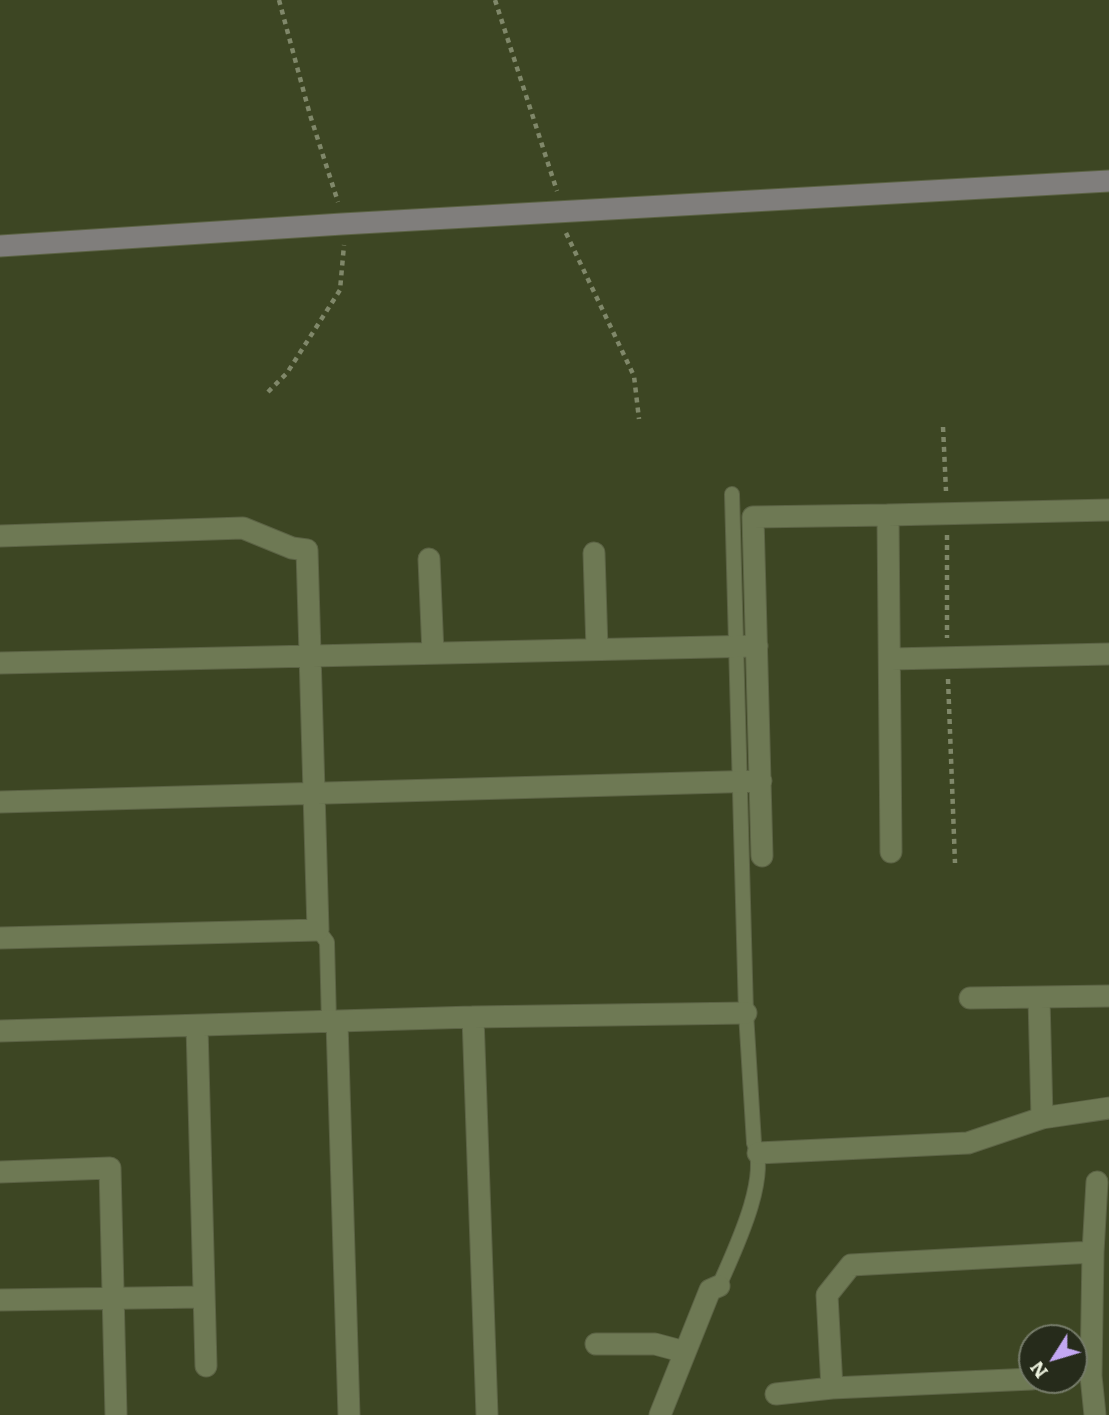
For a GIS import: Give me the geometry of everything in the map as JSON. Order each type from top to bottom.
[{"type":"street","points":[[0,246],[342,223],[1109,181]]},
{"type":"street","points":[[762,856],[761,781],[747,646],[753,517],[1109,510]]},
{"type":"street","points":[[888,515],[891,852]]},
{"type":"street","points":[[0,536],[243,528],[292,548],[307,550],[318,930],[0,938]]},
{"type":"street","points":[[594,553],[597,649]]},
{"type":"street","points":[[429,559],[433,653]]},
{"type":"street","points":[[0,663],[747,646]]},
{"type":"street","points":[[891,659],[1109,654]]},
{"type":"street","points":[[0,802],[761,781]]},
{"type":"street","points":[[970,998],[1109,996]]},
{"type":"street","points":[[1039,998],[1042,1118]]},
{"type":"street","points":[[0,1031],[473,1017],[746,1013]]},
{"type":"street","points":[[473,1017],[487,1415]]},
{"type":"street","points":[[333,1023],[349,1415]]},
{"type":"street","points":[[197,1026],[206,1366]]},
{"type":"street","points":[[758,1153],[968,1143],[1042,1118],[1109,1108]]},
{"type":"street","points":[[0,1172],[110,1168],[116,1415]]},
{"type":"street","points":[[1087,1324],[1097,1182]]},
{"type":"street","points":[[832,1388],[827,1295],[851,1265],[1093,1252]]},
{"type":"street","points":[[660,1415],[710,1290],[719,1286]]},
{"type":"street","points":[[0,1300],[204,1297]]},
{"type":"street","points":[[596,1344],[655,1344],[685,1352]]},
{"type":"street","points":[[776,1394],[832,1388],[1018,1380]]},
{"type":"street","points":[[1088,1387],[1099,1406]]},
{"type":"lane","points":[[719,1286],[753,1203],[758,1153],[754,1143],[746,1013],[738,782],[747,646],[732,494]]},
{"type":"lane","points":[[318,930],[327,942],[333,1023]]}]
